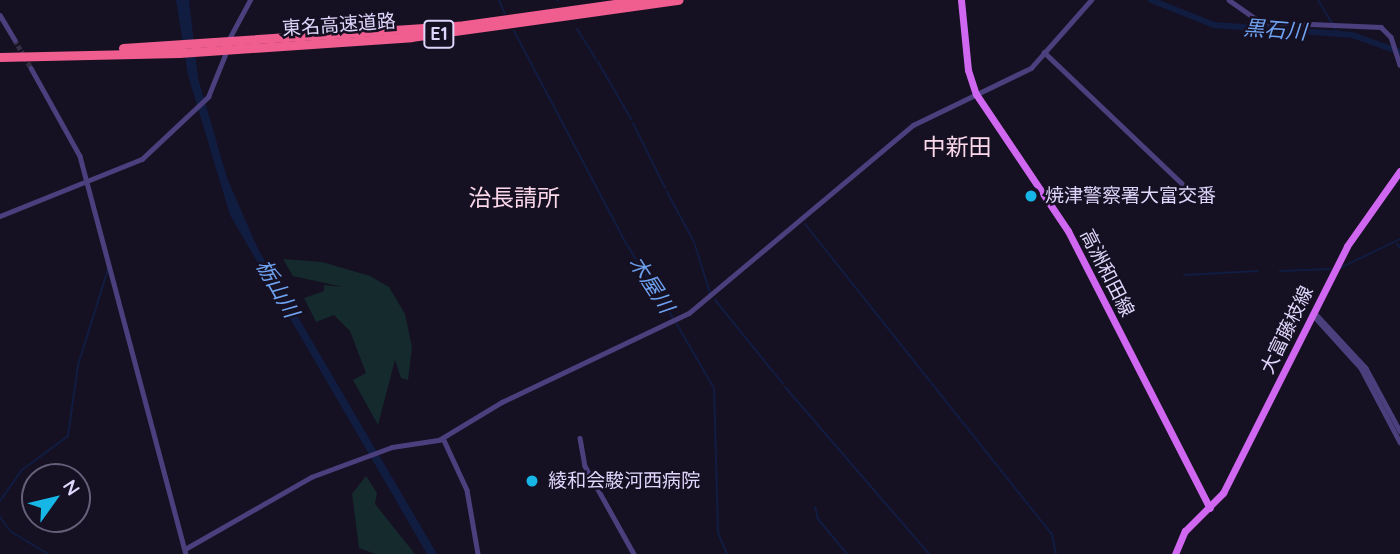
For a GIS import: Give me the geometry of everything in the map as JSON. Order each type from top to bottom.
[{"type":"highway","name":"東名高速道路","points":[[197,49],[465,25],[644,0]]},
{"type":"highway","name":"東名高速道路","points":[[0,57],[179,50],[466,32],[678,0]]},
{"type":"highway","name":"東名高速道路","points":[[0,51],[179,50]]},
{"type":"main road","name":"高洲和田線","points":[[961,0],[968,71],[976,94],[1068,231],[1210,508]]},
{"type":"main road","name":"大富藤枝線","points":[[1210,508],[1223,493],[1347,246],[1400,171]]},
{"type":"main road","points":[[1175,554],[1185,531],[1210,508]]},
{"type":"street","points":[[229,40],[250,0]]},
{"type":"street","points":[[31,68],[72,136],[89,183],[186,552],[311,477],[383,450],[443,438],[502,402],[674,321],[715,296],[913,125],[1026,71],[1091,0]]},
{"type":"street","points":[[1229,0],[1261,22],[1376,26],[1392,41],[1400,65]]},
{"type":"street","points":[[0,15],[15,40]]},
{"type":"street","points":[[1044,52],[1193,194]]},
{"type":"street","points":[[0,216],[136,163],[208,97],[225,55]]},
{"type":"street","points":[[1312,313],[1366,368],[1400,431]]},
{"type":"street","points":[[1312,313],[1365,374],[1400,442]]},
{"type":"street","points":[[443,438],[467,490],[478,554]]},
{"type":"street","points":[[580,438],[585,466],[634,554]]},
{"type":"green space","points":[[283,259],[322,262],[370,276],[389,287],[405,314],[412,347],[408,380],[401,378],[395,360],[378,425],[353,380],[366,373],[350,331],[334,315],[316,322],[304,298],[324,291],[324,285],[343,287],[293,276]]},
{"type":"green space","points":[[366,476],[377,493],[375,504],[415,554],[375,554],[359,548],[352,494]]},
{"type":"water","name":"栃山川","points":[[176,0],[189,0],[198,78],[227,178],[258,249],[437,554],[427,554],[230,215],[188,75]]},
{"type":"waterway","name":"木屋川","points":[[499,0],[505,14]]},
{"type":"waterway","name":"黒石川","points":[[1151,0],[1214,25],[1352,35],[1400,52]]},
{"type":"waterway","points":[[1318,0],[1332,23]]},
{"type":"waterway","points":[[577,29],[596,59]]},
{"type":"waterway","name":"黒石川","points":[[1335,29],[1338,33]]},
{"type":"waterway","name":"木屋川","points":[[514,31],[627,245],[673,318]]},
{"type":"waterway","points":[[598,62],[631,119]]},
{"type":"waterway","points":[[633,123],[665,188]]},
{"type":"waterway","points":[[667,192],[694,242]]},
{"type":"waterway","points":[[805,224],[1052,535],[1056,554]]},
{"type":"waterway","points":[[1340,268],[1400,239]]},
{"type":"waterway","points":[[1397,244],[1400,248]]},
{"type":"waterway","points":[[695,245],[710,293]]},
{"type":"waterway","points":[[0,501],[22,470],[68,436],[78,365],[108,269]]},
{"type":"waterway","points":[[1280,271],[1330,269]]},
{"type":"waterway","points":[[1184,275],[1258,271]]},
{"type":"waterway","points":[[715,300],[783,384]]},
{"type":"waterway","name":"木屋川","points":[[676,323],[714,388],[718,533],[727,554]]},
{"type":"waterway","points":[[785,387],[929,554]]},
{"type":"waterway","points":[[815,507],[818,519],[847,554]]},
{"type":"waterway","points":[[0,517],[10,531],[48,554]]},
{"type":"tunnel","points":[[15,40],[31,68]]},
{"type":"place","name":"焼津警察署大富交番","points":[[1031,196]]},
{"type":"place","name":"綾和会駿河西病院","points":[[532,481]]},
{"type":"district","name":"中新田","points":[[957,147]]},
{"type":"district","name":"治長請所","points":[[514,198]]}]
